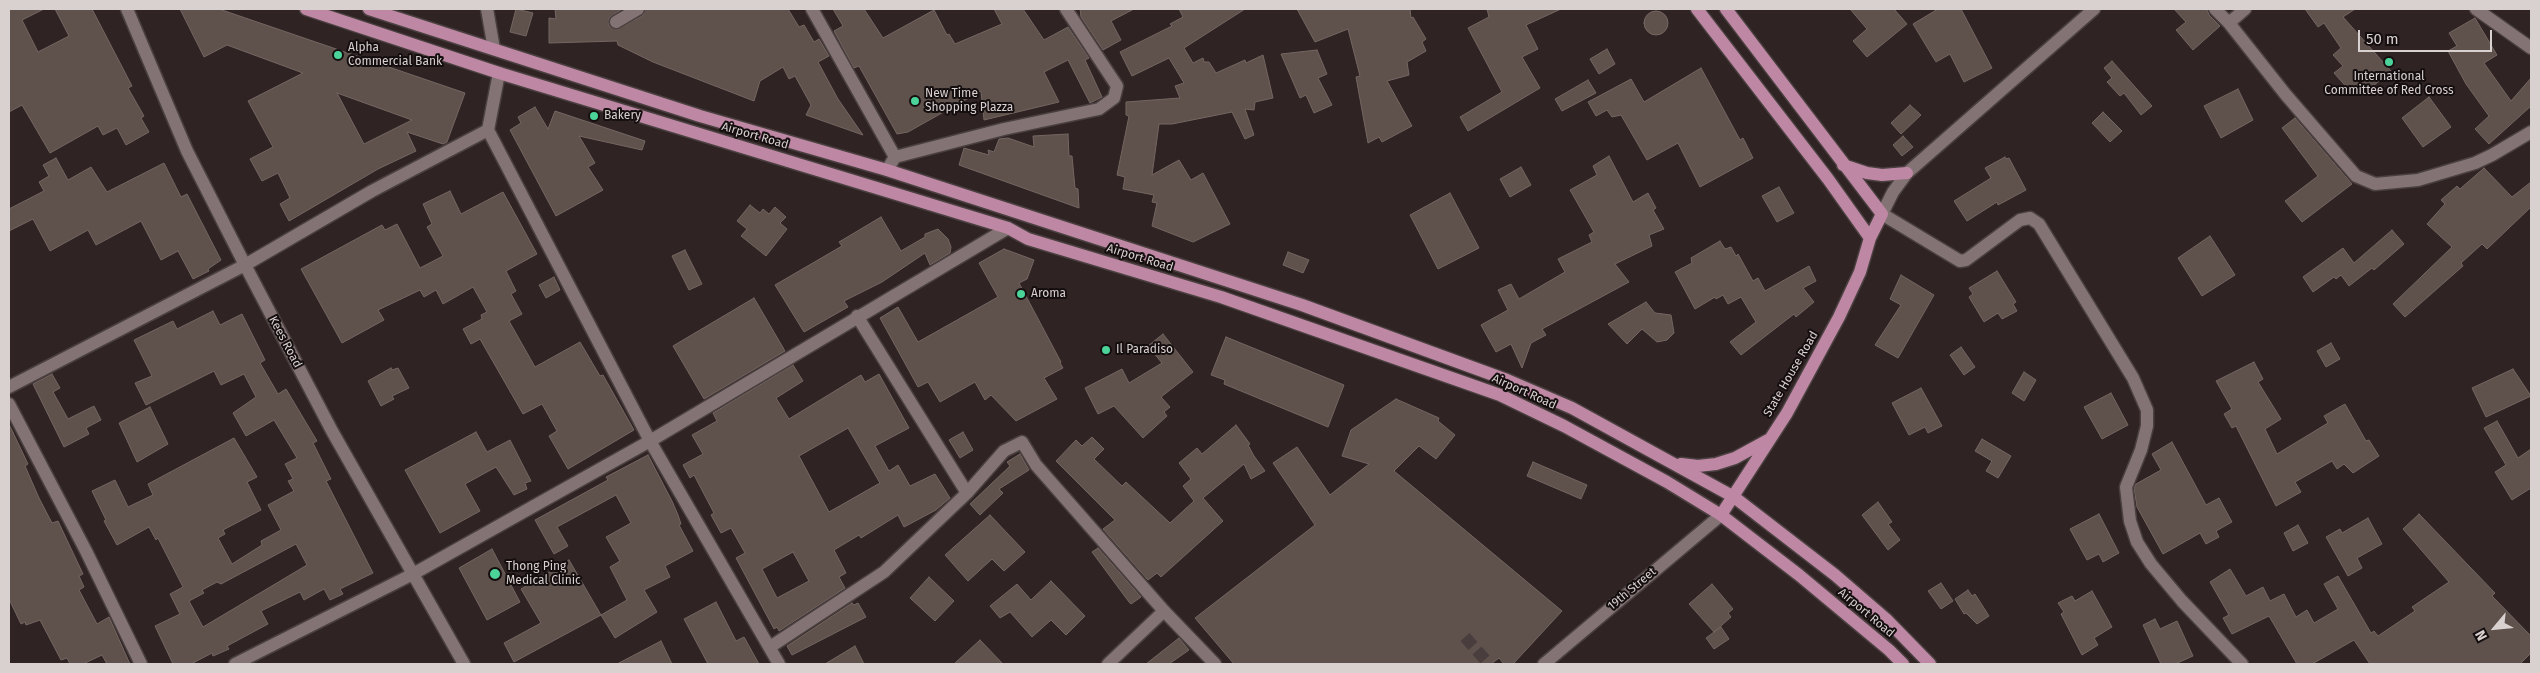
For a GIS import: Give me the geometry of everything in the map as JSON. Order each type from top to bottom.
[{"type":"main road","name":"Airport Road","points":[[306,9],[499,73],[1008,228],[1028,239],[1221,297],[1500,395],[1564,426],[1667,482],[1722,515],[1799,575],[1889,650],[1903,664]]},
{"type":"main road","name":"Airport Road","points":[[369,9],[700,116],[887,170],[1302,304],[1507,380],[1572,408],[1734,497],[1835,576],[1886,620],[1930,664]]},
{"type":"main road","points":[[1697,9],[1828,179],[1870,238]]},
{"type":"main road","points":[[1726,9],[1882,214]]},
{"type":"main road","points":[[1843,164],[1867,173],[1882,175],[1906,173]]},
{"type":"main road","name":"State House Road","points":[[1722,515],[1768,440],[1787,413],[1839,317],[1860,272],[1870,238],[1882,214]]},
{"type":"main road","points":[[1297,324],[1302,304]]},
{"type":"main road","points":[[1676,464],[1698,466],[1716,464],[1735,458],[1768,440]]},
{"type":"street","name":"Kees Road","points":[[127,9],[187,150],[245,265],[332,431],[464,664]]},
{"type":"street","points":[[487,9],[494,49]]},
{"type":"street","points":[[616,22],[638,9]]},
{"type":"street","points":[[812,9],[895,157]]},
{"type":"street","points":[[887,170],[895,157],[1004,129],[1100,109],[1114,98],[1118,86],[1066,9]]},
{"type":"street","points":[[2094,9],[1906,173],[1893,192],[1882,214],[1960,262],[1966,260],[2020,220],[2030,218],[2039,224],[2133,378],[2146,410],[2146,426],[2140,450],[2126,487],[2130,521],[2137,542],[2151,564],[2182,602],[2242,664]]},
{"type":"street","points":[[2215,9],[2229,23],[2286,95],[2356,176],[2375,184],[2418,180],[2475,163],[2492,156],[2531,132]]},
{"type":"street","points":[[2229,23],[2245,9]]},
{"type":"street","points":[[2476,9],[2531,48]]},
{"type":"street","points":[[499,73],[488,130],[650,441],[779,664]]},
{"type":"street","points":[[9,387],[245,265],[372,191],[488,130]]},
{"type":"street","points":[[235,664],[413,574],[650,441],[857,316],[1008,228]]},
{"type":"street","points":[[857,316],[967,492]]},
{"type":"street","points":[[9,404],[86,551],[141,664]]},
{"type":"street","points":[[770,647],[884,572],[967,492],[1004,451],[1022,442],[1036,465],[1164,611],[1215,664]]},
{"type":"street","name":"19th Street","points":[[1544,664],[1722,515]]},
{"type":"street","points":[[1108,664],[1164,611]]},
{"type":"building","points":[[9,9],[44,9],[22,20],[38,52],[69,36],[55,9],[92,9],[132,86],[128,88],[144,116],[141,118],[149,132],[126,145],[117,128],[103,135],[98,126],[50,153],[22,105],[9,112]]},
{"type":"building","points":[[180,9],[219,9],[465,93],[447,142],[443,144],[407,132],[416,151],[378,169],[289,221],[280,204],[290,198],[278,173],[262,181],[250,159],[273,147],[248,101],[303,73],[227,45],[204,57]],"holes":[[[337,93],[412,120],[364,144]]]},
{"type":"building","points":[[516,9],[533,13],[526,36],[510,32]]},
{"type":"building","points":[[555,9],[622,9],[609,18],[609,26],[616,30],[642,16],[646,9],[788,9],[799,27],[804,25],[814,42],[819,39],[829,56],[818,62],[838,99],[863,135],[806,115],[811,105],[795,76],[789,79],[783,67],[760,81],[754,101],[653,62],[618,45],[617,41],[549,43],[549,18],[556,19]]},
{"type":"building","points":[[833,9],[864,9],[883,38],[934,10],[947,35],[949,34],[955,44],[1002,24],[994,9],[1023,9],[1044,40],[1068,27],[1089,58],[1085,60],[1102,97],[1090,103],[1068,60],[1044,72],[1059,102],[984,120],[981,91],[908,132],[897,134],[859,66],[854,68],[834,31],[843,26]]},
{"type":"building","points":[[1080,9],[1134,9],[1111,21],[1121,40],[1103,50],[1081,17]]},
{"type":"building","points":[[1179,9],[1245,9],[1184,48],[1193,63],[1203,58],[1204,62],[1209,62],[1216,73],[1245,60],[1246,63],[1263,55],[1273,98],[1255,102],[1254,110],[1245,109],[1254,135],[1245,139],[1232,112],[1172,124],[1159,124],[1152,175],[1179,160],[1191,180],[1203,173],[1230,224],[1193,242],[1152,226],[1157,203],[1152,202],[1154,195],[1123,189],[1125,177],[1117,175],[1129,116],[1126,115],[1126,102],[1180,98],[1175,86],[1184,83],[1169,58],[1132,76],[1120,52],[1172,26],[1170,24],[1183,17]]},
{"type":"building","points":[[1297,9],[1410,9],[1411,18],[1413,17],[1426,39],[1422,42],[1426,51],[1407,62],[1409,75],[1387,81],[1412,126],[1382,142],[1379,137],[1368,143],[1356,77],[1360,76],[1348,29],[1315,42]]},
{"type":"building","points":[[1487,9],[1561,9],[1526,25],[1538,49],[1522,57],[1540,88],[1468,131],[1460,117],[1502,92],[1468,28],[1489,17]]},
{"type":"building","points":[[1850,9],[1894,9],[1907,24],[1867,57],[1853,41],[1867,29]]},
{"type":"building","points":[[1938,9],[1961,9],[1992,68],[1964,82],[1950,54],[1936,62],[1913,24]]},
{"type":"building","points":[[2174,9],[2207,9],[2209,15],[2220,26],[2193,50],[2176,30],[2186,22]]},
{"type":"building","points":[[2305,9],[2355,9],[2343,17],[2391,71],[2366,92],[2359,84],[2350,91],[2334,73],[2343,66],[2333,55],[2341,48],[2324,23],[2318,27]]},
{"type":"building","points":[[1656,11],[1665,14],[1668,23],[1665,32],[1656,35],[1647,32],[1644,23],[1647,14]]},
{"type":"building","points":[[2475,18],[2497,55],[2484,63],[2511,101],[2531,78],[2531,106],[2489,144],[2475,129],[2489,116],[2466,84],[2448,51],[2457,46],[2449,33]]},
{"type":"building","points":[[1607,49],[1615,64],[1599,74],[1590,59]]},
{"type":"building","points":[[1317,50],[1327,74],[1318,78],[1332,105],[1314,113],[1306,95],[1300,98],[1281,54]]},
{"type":"building","points":[[2112,61],[2152,106],[2141,115],[2124,93],[2120,96],[2107,82],[2112,78],[2104,68]]},
{"type":"building","points":[[1701,68],[1740,140],[1743,138],[1753,158],[1700,187],[1678,143],[1647,160],[1621,115],[1612,117],[1607,110],[1596,116],[1588,102],[1631,79],[1644,102]]},
{"type":"building","points":[[1588,80],[1596,93],[1562,111],[1555,99]]},
{"type":"building","points":[[2238,89],[2253,120],[2221,138],[2204,106]]},
{"type":"building","points":[[2429,97],[2451,127],[2423,147],[2402,118]]},
{"type":"building","points":[[1910,105],[1921,115],[1901,134],[1891,123]]},
{"type":"building","points":[[535,107],[548,129],[555,111],[645,141],[642,150],[579,136],[595,163],[588,167],[603,190],[556,216],[510,130],[521,123],[518,117]]},
{"type":"building","points":[[2103,112],[2122,131],[2110,142],[2092,123]]},
{"type":"building","points":[[2295,118],[2352,184],[2302,222],[2285,201],[2318,176],[2282,128]]},
{"type":"building","points":[[1068,134],[1069,156],[1072,156],[1075,188],[1078,189],[1079,208],[959,165],[964,148],[989,155],[988,150],[994,152],[999,139],[1008,138],[1034,147],[1033,136]]},
{"type":"building","points":[[1903,136],[1913,147],[1902,156],[1893,145]]},
{"type":"building","points":[[1609,156],[1633,202],[1648,193],[1656,208],[1653,210],[1664,229],[1649,235],[1652,246],[1615,264],[1629,282],[1542,329],[1546,335],[1531,343],[1522,368],[1511,344],[1496,352],[1481,325],[1508,310],[1498,290],[1511,284],[1519,299],[1565,272],[1558,259],[1592,242],[1589,235],[1594,232],[1570,190],[1597,175],[1593,166]]},
{"type":"building","points":[[2005,157],[2006,159],[2009,158],[2026,190],[1998,205],[1997,202],[1967,221],[1954,201],[1991,178],[1985,168]]},
{"type":"building","points":[[56,158],[68,180],[91,167],[107,192],[164,163],[181,197],[187,194],[221,260],[208,269],[209,271],[193,279],[178,251],[161,260],[141,221],[96,245],[88,230],[50,251],[33,219],[9,231],[9,209],[44,191],[39,182],[49,176],[43,165]]},
{"type":"building","points":[[1521,167],[1531,185],[1510,197],[1500,179]]},
{"type":"building","points":[[2484,168],[2512,197],[2531,182],[2531,207],[2487,249],[2482,244],[2461,263],[2463,266],[2405,317],[2393,304],[2452,247],[2427,224],[2445,204],[2441,200],[2457,186],[2460,189]]},
{"type":"building","points":[[1779,187],[1794,213],[1777,222],[1762,196]]},
{"type":"building","points":[[450,191],[461,214],[503,192],[537,254],[506,271],[516,291],[511,294],[522,314],[509,321],[535,367],[580,342],[600,376],[603,375],[634,430],[568,469],[549,436],[557,431],[542,404],[523,414],[480,339],[471,344],[463,329],[482,319],[481,315],[487,312],[473,287],[443,304],[436,290],[424,297],[420,290],[378,310],[384,320],[342,343],[301,269],[382,225],[385,230],[397,224],[420,268],[443,256],[427,227],[432,224],[423,204]]},
{"type":"building","points":[[1450,193],[1479,248],[1438,269],[1410,215]]},
{"type":"building","points":[[750,205],[760,213],[763,209],[769,214],[775,207],[786,217],[780,223],[787,229],[766,256],[741,236],[747,229],[737,221]]},
{"type":"building","points":[[881,217],[901,251],[925,237],[925,234],[938,229],[948,239],[951,247],[950,253],[930,265],[925,253],[882,282],[844,301],[848,307],[804,332],[775,285],[842,246],[839,242]]},
{"type":"building","points":[[2392,230],[2404,244],[2374,270],[2372,268],[2349,286],[2341,275],[2336,279],[2334,277],[2313,292],[2303,277],[2343,248],[2354,263]]},
{"type":"building","points":[[2210,236],[2235,275],[2202,296],[2178,258]]},
{"type":"building","points":[[1720,241],[1725,249],[1731,247],[1736,256],[1738,254],[1753,281],[1758,278],[1765,291],[1809,266],[1816,281],[1803,288],[1814,302],[1796,317],[1794,314],[1741,355],[1730,342],[1756,322],[1741,297],[1728,304],[1723,295],[1716,299],[1715,297],[1695,309],[1675,272],[1692,263],[1691,258]]},
{"type":"building","points":[[1004,249],[1034,260],[1027,279],[1019,283],[1063,368],[1044,378],[1057,399],[1016,421],[991,395],[985,400],[975,382],[940,402],[928,382],[918,387],[880,318],[898,307],[918,342],[998,297],[979,263]]},
{"type":"building","points":[[685,250],[702,284],[689,290],[672,256]]},
{"type":"building","points":[[1288,252],[1309,260],[1303,273],[1283,265]]},
{"type":"building","points":[[1997,271],[2016,302],[2013,304],[2017,311],[2002,319],[1998,313],[1984,322],[1969,297],[1973,294],[1969,288]]},
{"type":"building","points":[[1901,275],[1934,295],[1898,358],[1875,345],[1901,305],[1890,299]]},
{"type":"building","points":[[554,277],[560,290],[546,298],[539,285]]},
{"type":"building","points":[[754,298],[785,351],[704,399],[673,346]]},
{"type":"building","points":[[1646,302],[1655,313],[1671,315],[1674,333],[1667,340],[1657,342],[1642,329],[1627,344],[1608,324]]},
{"type":"building","points":[[213,311],[220,325],[242,314],[265,360],[260,363],[278,394],[286,389],[317,441],[313,443],[331,479],[326,481],[373,573],[340,589],[343,594],[330,600],[324,589],[304,600],[300,592],[261,611],[268,624],[227,646],[229,649],[213,656],[212,653],[191,664],[173,664],[155,626],[180,614],[170,594],[183,587],[158,538],[156,540],[149,527],[117,545],[104,521],[106,520],[92,491],[115,480],[128,507],[153,495],[148,484],[234,438],[257,477],[247,482],[261,510],[223,530],[225,534],[218,538],[232,564],[262,545],[261,541],[281,530],[268,505],[294,491],[288,481],[293,479],[285,464],[297,458],[274,420],[246,436],[233,413],[256,397],[244,374],[221,385],[214,371],[146,405],[135,383],[152,376],[134,340],[173,321],[177,329]],"holes":[[[296,544],[307,565],[203,627],[189,601],[204,593],[202,590],[217,582],[221,584]]]},
{"type":"building","points":[[1163,334],[1193,372],[1161,397],[1170,407],[1164,412],[1167,416],[1143,438],[1114,406],[1098,414],[1085,388],[1122,369],[1129,383],[1162,363],[1148,346]]},
{"type":"building","points":[[1226,337],[1344,385],[1328,427],[1224,384],[1225,380],[1211,375]]},
{"type":"building","points":[[2331,343],[2340,359],[2326,367],[2317,351]]},
{"type":"building","points":[[1961,347],[1975,367],[1964,375],[1950,355]]},
{"type":"building","points":[[2254,362],[2263,379],[2258,382],[2281,419],[2265,429],[2277,454],[2328,423],[2324,416],[2345,404],[2366,441],[2369,440],[2379,456],[2353,473],[2344,464],[2337,469],[2332,461],[2295,482],[2301,492],[2276,506],[2236,426],[2232,428],[2224,414],[2232,409],[2216,381]]},
{"type":"building","points":[[793,365],[803,381],[776,398],[789,419],[861,375],[865,382],[879,374],[909,428],[875,446],[889,471],[898,465],[910,486],[935,474],[950,498],[936,510],[904,527],[898,515],[861,538],[859,535],[834,550],[846,573],[839,577],[845,588],[779,631],[777,627],[774,629],[736,558],[745,553],[731,528],[721,533],[711,515],[714,513],[694,475],[690,478],[683,465],[703,454],[692,435],[717,421],[713,413]],"holes":[[[848,428],[880,483],[829,512],[799,456]],[[793,552],[809,581],[777,598],[762,569]]]},
{"type":"building","points":[[391,368],[392,370],[398,368],[409,388],[392,396],[394,399],[381,406],[368,381]]},
{"type":"building","points":[[2513,369],[2531,396],[2486,417],[2472,388]]},
{"type":"building","points":[[2024,372],[2036,380],[2024,401],[2012,393]]},
{"type":"building","points":[[52,374],[60,388],[53,392],[68,419],[94,406],[101,420],[86,428],[89,434],[64,447],[33,384]]},
{"type":"building","points":[[1921,388],[1942,426],[1928,433],[1925,427],[1909,435],[1892,403]]},
{"type":"building","points":[[2111,393],[2128,425],[2102,439],[2084,407]]},
{"type":"building","points":[[1396,399],[1439,418],[1438,421],[1455,435],[1436,459],[1419,446],[1394,471],[1562,611],[1513,664],[1504,664],[1499,658],[1491,664],[1234,664],[1195,618],[1315,525],[1273,463],[1297,447],[1330,495],[1369,464],[1342,456],[1351,430]]},
{"type":"building","points":[[150,407],[168,444],[137,462],[119,423]]},
{"type":"building","points":[[2497,421],[2518,458],[2531,449],[2531,488],[2512,500],[2495,472],[2506,465],[2484,428]]},
{"type":"building","points":[[9,424],[28,464],[25,466],[39,498],[52,523],[58,521],[83,574],[79,576],[84,587],[79,590],[97,624],[109,617],[130,664],[107,664],[102,655],[83,664],[70,664],[67,658],[61,660],[40,620],[26,625],[25,622],[21,624],[9,599]]},
{"type":"building","points":[[1236,425],[1250,444],[1248,445],[1254,456],[1265,471],[1251,479],[1244,464],[1203,498],[1223,521],[1161,577],[1157,573],[1148,580],[1103,529],[1115,520],[1056,461],[1076,440],[1082,446],[1092,437],[1104,449],[1094,459],[1122,486],[1126,482],[1170,523],[1194,501],[1183,486],[1191,479],[1179,463],[1197,448],[1202,454]]},
{"type":"building","points":[[476,432],[487,452],[510,440],[531,481],[525,483],[527,489],[514,495],[496,467],[465,484],[480,511],[440,533],[405,470]]},
{"type":"building","points":[[963,432],[973,450],[960,458],[949,440]]},
{"type":"building","points":[[1982,439],[2011,456],[1998,478],[1986,471],[1992,461],[1975,451]]},
{"type":"building","points":[[2172,442],[2206,505],[2219,498],[2232,522],[2216,531],[2219,537],[2206,544],[2200,533],[2163,554],[2137,507],[2134,488],[2136,484],[2161,470],[2152,454]]},
{"type":"building","points":[[1020,454],[1029,470],[999,489],[1003,493],[980,515],[970,504],[1010,466],[1007,462]]},
{"type":"building","points":[[648,455],[672,501],[681,524],[679,525],[693,551],[665,566],[670,577],[644,590],[657,612],[615,638],[601,615],[627,600],[610,567],[620,561],[606,537],[631,523],[616,495],[557,527],[568,546],[554,554],[535,520],[608,480],[606,477]]},
{"type":"building","points":[[1533,462],[1587,485],[1581,499],[1527,476]]},
{"type":"building","points":[[1878,502],[1892,522],[1888,524],[1900,540],[1888,550],[1862,515]]},
{"type":"building","points":[[2099,514],[2119,553],[2103,562],[2099,554],[2087,560],[2070,529]]},
{"type":"building","points":[[2419,514],[2495,593],[2492,596],[2531,636],[2531,653],[2520,664],[2370,664],[2354,640],[2312,664],[2297,664],[2269,616],[2232,634],[2223,618],[2229,615],[2210,582],[2230,569],[2246,596],[2263,587],[2270,601],[2284,594],[2296,617],[2307,610],[2314,623],[2338,609],[2324,584],[2338,576],[2371,633],[2374,631],[2378,636],[2415,611],[2412,607],[2449,582],[2403,529]]},
{"type":"building","points":[[990,515],[1025,552],[1004,571],[992,559],[968,581],[945,555]]},
{"type":"building","points":[[2368,518],[2382,544],[2357,558],[2362,568],[2348,576],[2326,537],[2340,529],[2342,533]]},
{"type":"building","points":[[2298,525],[2308,543],[2293,551],[2284,533]]},
{"type":"building","points":[[1098,548],[1141,597],[1131,604],[1129,602],[1092,552]]},
{"type":"building","points":[[492,549],[520,602],[487,620],[459,568]]},
{"type":"building","points":[[569,560],[601,615],[514,662],[504,643],[541,623],[521,589]]},
{"type":"building","points":[[929,577],[954,601],[935,621],[910,598]]},
{"type":"building","points":[[1051,581],[1085,616],[1066,635],[1051,620],[1032,637],[1010,612],[1000,618],[990,606],[1017,584],[1031,600]]},
{"type":"building","points":[[1941,583],[1953,601],[1941,609],[1928,591]]},
{"type":"building","points":[[1712,584],[1733,609],[1728,613],[1731,617],[1714,632],[1689,604]]},
{"type":"building","points":[[1968,590],[1972,596],[1975,594],[1989,616],[1977,624],[1966,613],[1964,614],[1955,599]]},
{"type":"building","points":[[2092,591],[2112,627],[2094,638],[2098,645],[2082,655],[2061,614],[2064,612],[2058,603],[2072,596],[2075,601]]},
{"type":"building","points":[[716,602],[736,641],[744,637],[759,664],[708,664],[684,619]]},
{"type":"building","points":[[852,603],[854,605],[858,603],[866,617],[792,655],[787,646]]},
{"type":"building","points":[[2155,619],[2160,629],[2177,621],[2193,656],[2175,664],[2161,664],[2143,625]]},
{"type":"building","points":[[1721,627],[1729,639],[1714,649],[1706,638]]},
{"type":"building","points":[[1179,638],[1189,650],[1169,664],[1146,664]]},
{"type":"building","points":[[980,640],[1003,664],[954,664]]},
{"type":"building","points":[[661,641],[672,664],[617,664]]},
{"type":"building","points":[[855,646],[864,664],[825,664]]},
{"type":"tunnel","points":[[1465,637],[1489,664]]},
{"type":"place","name":"Alpha Commercial Bank","points":[[338,55]]},
{"type":"place","name":"International Committee of Red Cross","points":[[2389,62]]},
{"type":"place","name":"New Time Shopping Plazza","points":[[915,101]]},
{"type":"place","name":"Bakery","points":[[594,116]]},
{"type":"place","name":"Aroma","points":[[1021,294]]},
{"type":"place","name":"Il Paradiso","points":[[1106,350]]},
{"type":"place","name":"Thong Ping Medical Clinic","points":[[495,574]]}]
